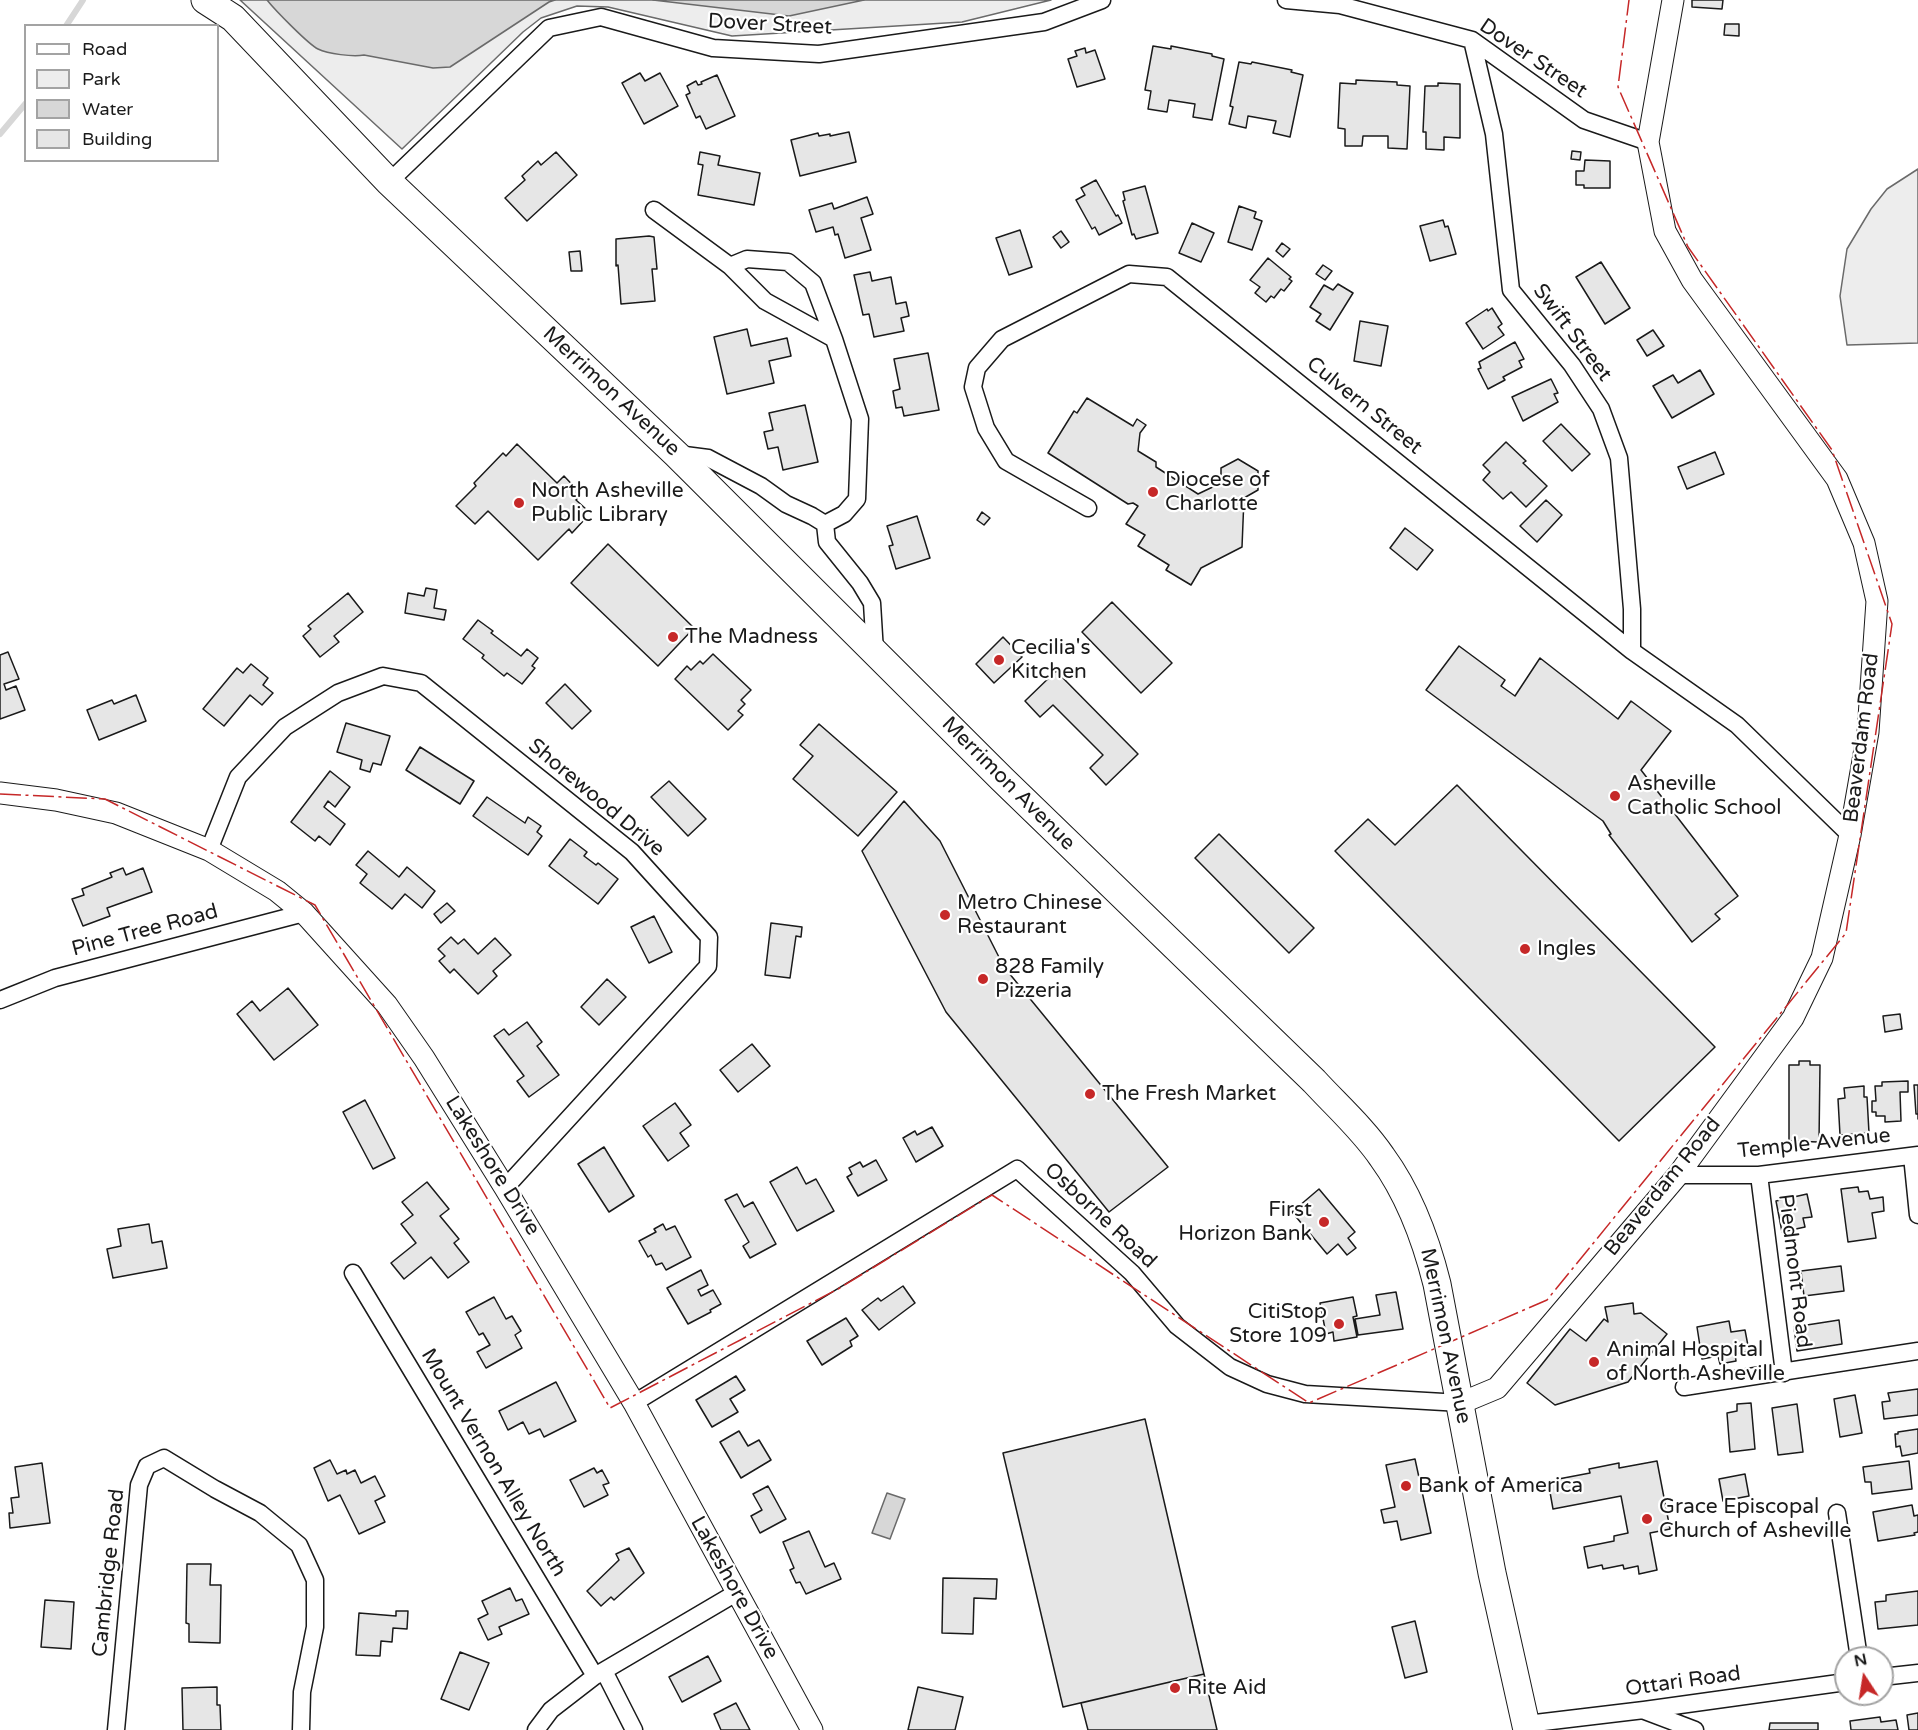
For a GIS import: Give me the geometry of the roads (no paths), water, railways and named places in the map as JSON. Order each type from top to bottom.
[{"type":"main road","name":"Merrimon Avenue","points":[[205,0],[233,18],[389,182],[676,453],[1010,787],[1314,1081],[1383,1157],[1402,1191],[1429,1251],[1461,1403],[1492,1573],[1527,1727]]},
{"type":"street","name":"Dover Street","points":[[389,182],[549,28],[601,17],[713,48],[819,54],[1044,22],[1102,0]]},
{"type":"street","name":"Dover Street","points":[[1286,0],[1340,5],[1472,40],[1584,120],[1648,142]]},
{"type":"street","name":"Beaverdam Road","points":[[1461,1403],[1497,1388],[1678,1175],[1793,1018],[1822,958],[1850,835],[1868,732],[1877,601],[1864,543],[1837,479],[1692,280],[1665,231],[1648,142],[1672,0]]},
{"type":"street","name":"Swift Street","points":[[1472,40],[1494,134],[1511,290],[1572,365],[1601,409],[1619,458],[1632,609],[1632,651]]},
{"type":"street","points":[[654,210],[730,266],[765,301],[834,339]]},
{"type":"street","points":[[730,266],[747,260],[788,262],[813,283],[834,339],[860,419],[857,499],[844,514],[825,524]]},
{"type":"street","name":"Culvern Street","points":[[1088,508],[1006,461],[986,428],[973,387],[977,368],[1002,339],[1128,274],[1167,277],[1632,651],[1737,725],[1850,835]]},
{"type":"street","points":[[676,453],[708,458],[825,524]]},
{"type":"street","points":[[825,524],[827,542],[861,582],[872,603],[875,652]]},
{"type":"street","name":"Shorewood Drive","points":[[209,850],[238,777],[285,728],[338,693],[384,676],[421,683],[632,852],[709,938],[708,966],[505,1188]]},
{"type":"street","name":"Lakeshore Drive","points":[[0,793],[56,800],[116,813],[209,850],[277,891],[304,913],[387,1005],[424,1058],[505,1188],[634,1403],[812,1730]]},
{"type":"street","name":"Pine Tree Road","points":[[0,1000],[55,978],[304,913]]},
{"type":"street","points":[[1915,1156],[1918,1215]]},
{"type":"street","name":"Temple Avenue","points":[[1678,1175],[1759,1175],[1915,1156]]},
{"type":"street","name":"Osborne Road","points":[[634,1403],[1017,1169],[1132,1273],[1177,1326],[1230,1366],[1267,1384],[1305,1394],[1461,1403]]},
{"type":"street","name":"Piedmont Road","points":[[1759,1175],[1784,1373]]},
{"type":"street","name":"Mount Vernon Alley North","points":[[353,1273],[634,1730]]},
{"type":"street","points":[[1684,1387],[1918,1351]]},
{"type":"street","name":"Cambridge Road","points":[[116,1730],[139,1485],[147,1466],[164,1458],[215,1489],[260,1512],[299,1545],[315,1580],[315,1627],[302,1692],[301,1730]]},
{"type":"street","points":[[1837,1513],[1857,1646]]},
{"type":"street","points":[[536,1730],[551,1710],[599,1674],[736,1593]]},
{"type":"street","points":[[1894,1676],[1918,1673]]},
{"type":"street","name":"Ottari Road","points":[[1527,1727],[1834,1684]]},
{"type":"street","points":[[1644,1710],[1695,1730]]},
{"type":"water","points":[[267,0],[555,0],[450,67],[433,68],[364,55],[354,56],[322,51],[300,34]]},
{"type":"water","points":[[653,0],[864,0],[789,16]]},
{"type":"water","points":[[887,1493],[905,1499],[890,1539],[872,1533]]},
{"type":"waterway","points":[[67,24],[83,0]]},
{"type":"waterway","points":[[0,134],[24,105]]},
{"type":"place","name":"Diocese of Charlotte","points":[[1153,492]]},
{"type":"place","name":"North Asheville Public Library","points":[[519,503]]},
{"type":"place","name":"The Madness","points":[[673,637]]},
{"type":"place","name":"Cecilia's Kitchen","points":[[999,660]]},
{"type":"place","name":"Asheville Catholic School","points":[[1615,796]]},
{"type":"place","name":"Metro Chinese Restaurant","points":[[945,915]]},
{"type":"place","name":"Ingles","points":[[1525,949]]},
{"type":"place","name":"828 Family Pizzeria","points":[[983,979]]},
{"type":"place","name":"The Fresh Market","points":[[1090,1094]]},
{"type":"place","name":"First Horizon Bank","points":[[1324,1222]]},
{"type":"place","name":"CitiStop Store 109","points":[[1339,1324]]},
{"type":"place","name":"Animal Hospital of North Asheville","points":[[1594,1362]]},
{"type":"place","name":"Bank of America","points":[[1406,1486]]},
{"type":"place","name":"Grace Episcopal Church of Asheville","points":[[1647,1519]]},
{"type":"place","name":"Rite Aid","points":[[1175,1688]]}]
